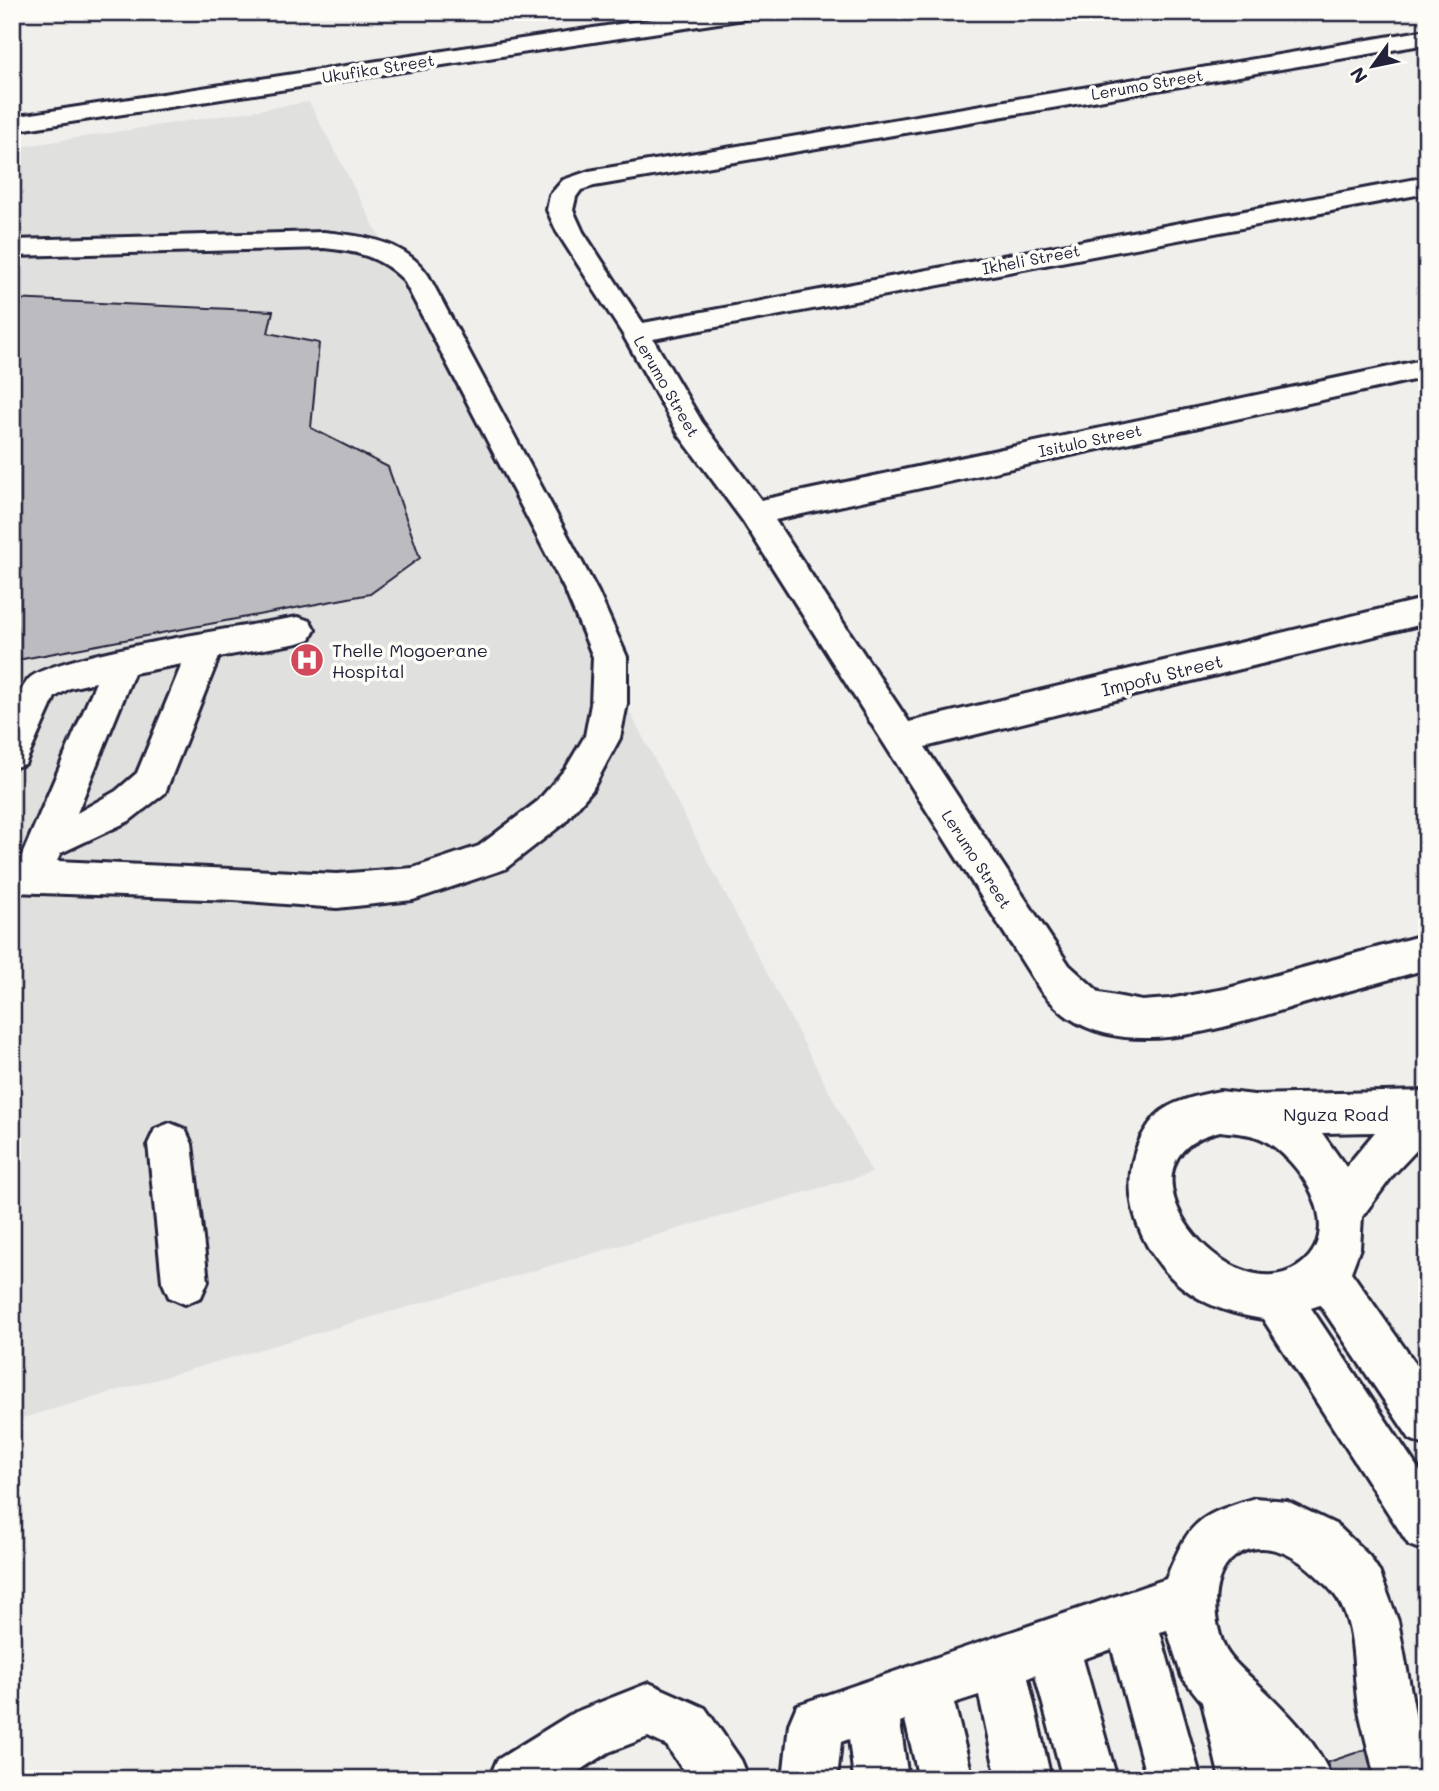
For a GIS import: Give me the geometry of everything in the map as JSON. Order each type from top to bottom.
[{"type":"street","points":[[568,12],[570,38]]},
{"type":"street","name":"Ukufika Street","points":[[12,124],[744,12]]},
{"type":"street","name":"Lerumo Street","points":[[1427,37],[589,179],[572,184],[563,195],[560,210],[570,232],[636,333],[690,428],[754,513],[1055,978],[1070,994],[1092,1009],[1121,1016],[1159,1018],[1204,1014],[1427,951]]},
{"type":"street","name":"Ikheli Street","points":[[636,333],[1427,184]]},
{"type":"street","points":[[12,248],[324,240],[366,244],[395,256],[414,275],[582,592],[610,657],[609,704],[602,738],[579,779],[551,811],[492,858],[413,884],[337,891],[22,876]]},
{"type":"street","name":"Isitulo Street","points":[[754,513],[1427,368]]},
{"type":"street","name":"Impofu Street","points":[[898,739],[1427,610]]},
{"type":"street","points":[[12,754],[41,688],[61,677],[121,662],[298,630]]},
{"type":"street","points":[[47,842],[91,824],[141,793],[152,782],[206,647]]},
{"type":"street","points":[[22,876],[47,842],[121,662]]},
{"type":"street","points":[[1220,1111],[1249,1114],[1278,1125],[1304,1144],[1334,1185],[1341,1209],[1339,1243],[1325,1273],[1303,1289],[1276,1297],[1245,1295],[1214,1283],[1195,1270],[1186,1263],[1166,1237],[1153,1208],[1150,1179],[1157,1152],[1172,1131],[1194,1118],[1220,1111]]},
{"type":"street","name":"Nguza Road","points":[[1249,1114],[1425,1112]]},
{"type":"street","name":"Nguza Road","points":[[1341,1209],[1378,1160],[1425,1112]]},
{"type":"street","points":[[170,1144],[185,1281]]},
{"type":"street","points":[[1325,1273],[1427,1422]]},
{"type":"street","points":[[1276,1297],[1427,1527]]},
{"type":"street","points":[[1305,1779],[1276,1739],[1202,1661],[1190,1627],[1188,1597],[1194,1570],[1205,1548],[1223,1532],[1244,1522],[1272,1521],[1301,1530],[1329,1549],[1352,1575],[1369,1608],[1385,1706],[1402,1779]]},
{"type":"street","points":[[810,1779],[816,1724],[1188,1597]]},
{"type":"street","points":[[1130,1617],[1174,1779]]},
{"type":"street","points":[[1053,1643],[1090,1779]]},
{"type":"street","points":[[998,1662],[1024,1779]]},
{"type":"street","points":[[1225,1685],[1247,1779]]},
{"type":"street","points":[[924,1687],[946,1779]]},
{"type":"street","points":[[871,1705],[880,1779]]},
{"type":"street","points":[[516,1779],[592,1732],[649,1710],[686,1727],[716,1777]]},
{"type":"shaded area","name":"Thelle Mogoerane Hospital","points":[[309,102],[872,1173],[12,1421],[12,148]]},
{"type":"building","points":[[12,299],[273,311],[268,333],[319,343],[311,428],[388,467],[420,558],[370,594],[12,661]]},
{"type":"building","points":[[1370,1748],[1390,1779],[1279,1779]]},
{"type":"place","name":"Thelle Mogoerane Hospital","points":[[307,660]]}]
